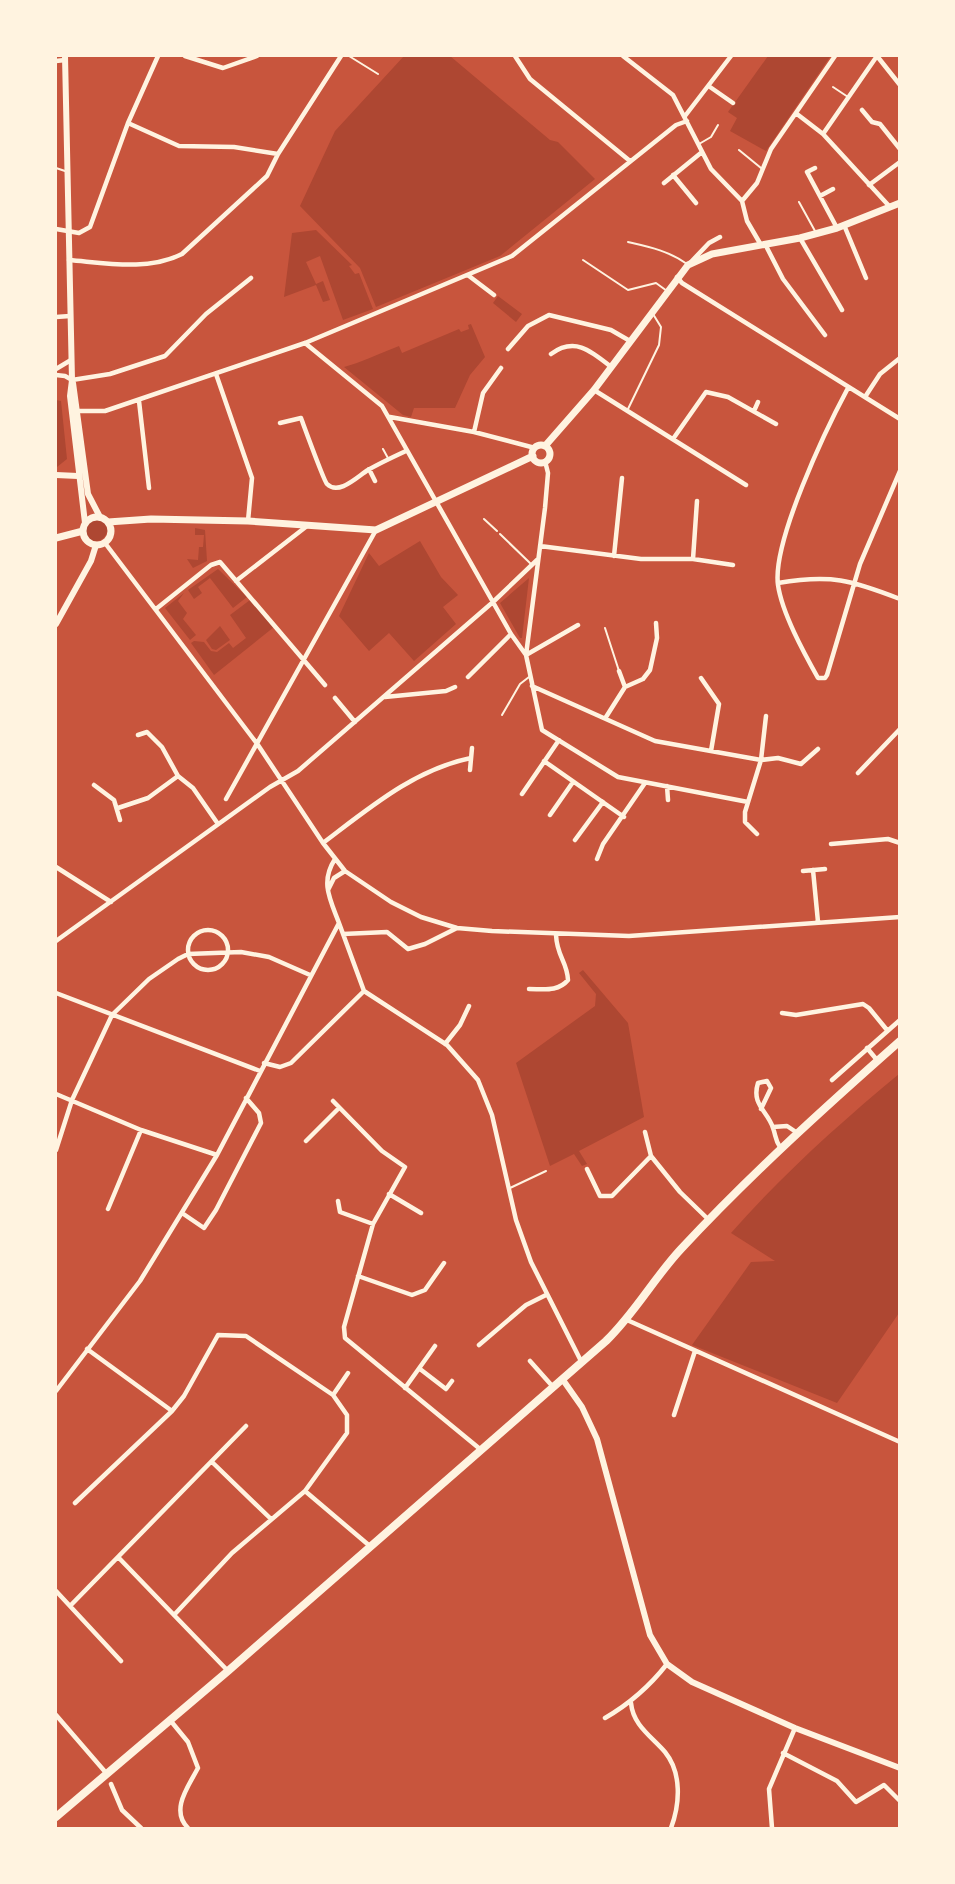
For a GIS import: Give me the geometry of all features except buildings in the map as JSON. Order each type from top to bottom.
[{"type":"highway","points":[[56,1817],[371,1547],[480,1449],[554,1389],[627,1320],[661,1272],[780,1147],[900,1041]]},
{"type":"main road","points":[[56,538],[84,527],[92,517],[100,517],[108,522],[151,519],[248,521],[376,530],[436,503],[546,446],[594,390],[651,311],[688,265],[712,254],[800,238],[840,226],[900,203]]},
{"type":"main road","points":[[534,452],[538,462],[545,461],[550,453],[546,446]]},
{"type":"main road","points":[[84,527],[87,541],[96,545],[105,543],[111,532],[108,522]]},
{"type":"street","points":[[56,229],[79,232],[90,227],[129,123],[158,56]]},
{"type":"street","points":[[185,56],[223,68],[257,56]]},
{"type":"street","points":[[69,260],[120,264],[166,262],[182,254],[266,177],[278,154],[341,56]]},
{"type":"street","points":[[515,56],[530,79],[630,161]]},
{"type":"street","points":[[624,56],[673,95],[711,169],[742,201],[747,221],[783,279],[825,335]]},
{"type":"street","points":[[75,411],[105,411],[139,401],[305,343],[470,276],[512,256],[686,118],[731,56]]},
{"type":"street","points":[[742,201],[757,183],[761,168],[835,56]]},
{"type":"street","points":[[823,134],[877,56],[900,85]]},
{"type":"street","points":[[56,61],[65,58],[71,360],[78,476],[84,527]]},
{"type":"street","points":[[710,87],[733,103]]},
{"type":"street","points":[[862,110],[873,122],[880,124],[900,149]]},
{"type":"street","points":[[797,114],[823,134],[890,207]]},
{"type":"street","points":[[129,123],[179,146],[234,147],[278,154]]},
{"type":"street","points":[[664,183],[702,152]]},
{"type":"street","points":[[869,185],[900,162]]},
{"type":"street","points":[[815,168],[807,172],[840,226],[866,278]]},
{"type":"street","points":[[674,175],[696,203]]},
{"type":"street","points":[[820,196],[833,189]]},
{"type":"street","points":[[688,265],[709,243],[720,237]]},
{"type":"street","points":[[800,238],[842,310]]},
{"type":"street","points":[[470,276],[494,295]]},
{"type":"street","points":[[677,277],[682,283],[900,419]]},
{"type":"street","points":[[56,375],[72,380],[110,374],[165,356],[206,314],[251,278]]},
{"type":"street","points":[[508,349],[528,326],[549,315],[611,330],[630,341]]},
{"type":"street","points":[[56,318],[70,316]]},
{"type":"street","points":[[305,343],[382,406],[390,417],[406,451],[511,634],[526,655]]},
{"type":"street","points":[[551,354],[561,347],[573,345],[610,366]]},
{"type":"street","points":[[865,397],[880,374],[900,358]]},
{"type":"street","points":[[56,369],[71,360]]},
{"type":"street","points":[[474,432],[483,393],[501,368]]},
{"type":"street","points":[[216,374],[252,478],[248,521]]},
{"type":"street","points":[[848,388],[834,413],[783,537],[778,583],[781,598],[818,678],[825,678],[827,675],[855,581],[900,471]]},
{"type":"street","points":[[594,390],[746,485]]},
{"type":"street","points":[[673,439],[706,392],[728,397],[776,424]]},
{"type":"street","points":[[139,401],[149,488]]},
{"type":"street","points":[[754,411],[758,402]]},
{"type":"street","points":[[75,411],[88,494],[100,517]]},
{"type":"street","points":[[390,417],[474,432],[534,452]]},
{"type":"street","points":[[280,423],[301,418],[313,445],[323,477],[332,486],[349,484],[369,469],[406,451]]},
{"type":"street","points":[[545,461],[548,481],[526,655],[542,730],[618,777],[748,802]]},
{"type":"street","points":[[369,469],[375,481]]},
{"type":"street","points":[[56,475],[78,476]]},
{"type":"street","points":[[614,556],[622,478]]},
{"type":"street","points":[[693,559],[697,501]]},
{"type":"street","points":[[236,580],[307,526]]},
{"type":"street","points":[[226,799],[376,530]]},
{"type":"street","points":[[105,543],[284,780],[323,843],[345,871],[391,902],[421,917],[457,928],[556,935],[629,936],[900,917]]},
{"type":"street","points":[[56,624],[91,561],[96,545]]},
{"type":"street","points":[[540,546],[641,560],[693,559],[733,564]]},
{"type":"street","points":[[56,941],[270,787],[284,780],[385,697],[537,560]]},
{"type":"street","points":[[156,609],[211,565],[220,562],[325,685]]},
{"type":"street","points":[[778,583],[811,577],[855,581],[900,599]]},
{"type":"street","points":[[606,717],[625,687],[643,679],[650,670],[657,638],[656,623]]},
{"type":"street","points":[[526,655],[578,625]]},
{"type":"street","points":[[468,677],[511,634]]},
{"type":"street","points":[[619,671],[625,687]]},
{"type":"street","points":[[701,678],[719,704],[711,751]]},
{"type":"street","points":[[532,686],[606,717],[655,741],[761,760],[778,758],[801,764],[818,749]]},
{"type":"street","points":[[385,697],[446,691],[455,687]]},
{"type":"street","points":[[335,698],[355,722]]},
{"type":"street","points":[[757,834],[745,822],[748,802],[761,760],[766,716]]},
{"type":"street","points":[[858,773],[900,729]]},
{"type":"street","points":[[138,735],[147,732],[162,747],[178,776],[193,788],[218,824]]},
{"type":"street","points":[[522,794],[559,740]]},
{"type":"street","points":[[470,770],[472,748]]},
{"type":"street","points":[[323,843],[376,802],[426,772],[471,758]]},
{"type":"street","points":[[544,761],[624,817]]},
{"type":"street","points":[[118,808],[148,798],[178,776]]},
{"type":"street","points":[[550,815],[573,782]]},
{"type":"street","points":[[597,859],[603,844],[624,817],[645,783]]},
{"type":"street","points":[[94,785],[107,793],[118,808],[120,820]]},
{"type":"street","points":[[667,786],[668,801]]},
{"type":"street","points":[[575,840],[603,802]]},
{"type":"street","points":[[831,844],[888,838],[900,843]]},
{"type":"street","points":[[335,859],[327,875],[328,892],[364,991],[445,1044],[472,1071],[487,1098],[508,1189],[531,1262],[582,1363]]},
{"type":"street","points":[[56,867],[111,902]]},
{"type":"street","points":[[803,871],[825,869]]},
{"type":"street","points":[[813,870],[818,922]]},
{"type":"street","points":[[328,892],[330,883],[345,871]]},
{"type":"street","points":[[56,1391],[140,1281],[182,1213],[217,1155],[339,923]]},
{"type":"street","points":[[343,934],[387,932],[408,949],[425,944],[457,928]]},
{"type":"street","points":[[207,930],[220,934],[228,945],[228,952],[218,968],[205,970],[194,965],[188,954],[190,940],[200,931],[207,930]]},
{"type":"street","points":[[529,989],[562,987],[568,980],[568,968],[557,953],[556,935]]},
{"type":"street","points":[[56,1150],[72,1101],[111,1015],[149,979],[188,954],[228,952],[269,957],[310,975]]},
{"type":"street","points":[[264,1063],[280,1067],[291,1063],[364,991]]},
{"type":"street","points":[[56,993],[260,1071]]},
{"type":"street","points":[[782,1013],[796,1015],[863,1004],[887,1030]]},
{"type":"street","points":[[445,1044],[460,1025],[469,1006]]},
{"type":"street","points":[[832,1080],[900,1020]]},
{"type":"street","points":[[867,1048],[877,1060]]},
{"type":"street","points":[[761,1109],[771,1088],[767,1081],[758,1083],[756,1089],[761,1109],[773,1127],[780,1147]]},
{"type":"street","points":[[56,1094],[141,1130],[217,1155]]},
{"type":"street","points":[[182,1213],[204,1228],[216,1210],[261,1123],[259,1113],[246,1098]]},
{"type":"street","points":[[333,1101],[382,1151],[405,1167],[373,1224],[344,1327],[345,1338],[480,1449]]},
{"type":"street","points":[[306,1141],[339,1108]]},
{"type":"street","points":[[773,1127],[787,1126],[796,1132]]},
{"type":"street","points":[[108,1209],[141,1130]]},
{"type":"street","points":[[645,1132],[651,1156],[680,1192],[709,1220]]},
{"type":"street","points":[[587,1169],[600,1196],[612,1196],[651,1156]]},
{"type":"street","points":[[388,1194],[421,1213]]},
{"type":"street","points":[[338,1201],[340,1212],[373,1224]]},
{"type":"street","points":[[358,1276],[412,1295],[425,1290],[444,1263]]},
{"type":"street","points":[[479,1345],[526,1305],[546,1294]]},
{"type":"street","points":[[627,1320],[900,1442]]},
{"type":"street","points":[[75,1503],[184,1396],[218,1335],[246,1336],[333,1395],[347,1415],[347,1433],[305,1491],[232,1553],[174,1615]]},
{"type":"street","points":[[405,1388],[435,1346]]},
{"type":"street","points":[[87,1349],[172,1410]]},
{"type":"street","points":[[674,1415],[695,1351]]},
{"type":"street","points":[[530,1361],[554,1389]]},
{"type":"street","points":[[420,1369],[446,1389],[452,1381]]},
{"type":"street","points":[[333,1395],[348,1373]]},
{"type":"street","points":[[563,1380],[582,1407],[597,1439],[650,1635],[667,1664],[692,1682],[795,1728],[900,1768]]},
{"type":"street","points":[[71,1605],[246,1426]]},
{"type":"street","points":[[212,1462],[271,1519]]},
{"type":"street","points":[[305,1491],[371,1547]]},
{"type":"street","points":[[118,1557],[228,1671]]},
{"type":"street","points":[[56,1591],[121,1661]]},
{"type":"street","points":[[605,1718],[631,1703],[650,1687],[667,1664]]},
{"type":"street","points":[[631,1703],[636,1721],[666,1754],[674,1769],[678,1800],[671,1828]]},
{"type":"street","points":[[56,1715],[107,1774]]},
{"type":"street","points":[[170,1720],[188,1742],[198,1768],[180,1802],[181,1822],[188,1828]]},
{"type":"street","points":[[772,1828],[769,1789],[795,1728]]},
{"type":"street","points":[[783,1753],[837,1781],[856,1802],[884,1785],[900,1802]]},
{"type":"street","points":[[111,1784],[122,1810],[141,1828]]},
{"type":"lane","points":[[349,56],[378,74]]},
{"type":"lane","points":[[833,87],[848,97]]},
{"type":"lane","points":[[699,144],[711,137],[718,125]]},
{"type":"lane","points":[[739,150],[761,168]]},
{"type":"lane","points":[[56,168],[68,172]]},
{"type":"lane","points":[[799,202],[816,233]]},
{"type":"lane","points":[[628,242],[657,248],[676,256],[688,265]]},
{"type":"lane","points":[[583,260],[628,290],[651,283],[667,291]]},
{"type":"lane","points":[[627,411],[659,345],[661,327],[651,311]]},
{"type":"lane","points":[[383,449],[389,460]]},
{"type":"lane","points":[[484,519],[533,565]]},
{"type":"lane","points":[[605,628],[619,671]]},
{"type":"lane","points":[[502,715],[520,684],[530,676]]},
{"type":"lane","points":[[508,1189],[546,1172]]},
{"type":"shaded area","points":[[404,56],[450,56],[550,140],[558,142],[595,179],[500,256],[376,307],[360,268],[300,206],[335,131]]},
{"type":"shaded area","points":[[768,56],[830,57],[766,151],[730,131],[737,118],[728,112]]},
{"type":"shaded area","points":[[316,230],[352,265],[349,266],[355,274],[359,273],[373,309],[343,320],[320,256],[306,262],[316,284],[323,281],[330,300],[323,302],[316,285],[284,297],[292,233]]},
{"type":"shaded area","points":[[498,296],[522,314],[516,322],[493,303]]},
{"type":"shaded area","points":[[471,324],[485,357],[470,375],[455,408],[414,408],[411,417],[403,415],[344,367],[399,346],[402,353],[459,329],[461,332],[469,329],[468,325]]},
{"type":"shaded area","points":[[56,400],[61,401],[67,459],[57,467]]},
{"type":"shaded area","points":[[96,519],[104,522],[107,530],[104,538],[96,541],[88,538],[85,530],[88,522]]},
{"type":"shaded area","points":[[195,528],[205,530],[207,561],[193,568],[187,559],[198,560],[199,547],[203,547],[204,535],[195,535]]},
{"type":"shaded area","points":[[420,541],[441,577],[458,595],[443,607],[456,624],[414,661],[389,633],[369,651],[339,616],[369,553],[379,566]]},
{"type":"shaded area","points":[[218,569],[247,597],[233,608],[210,578],[198,587],[202,593],[194,599],[188,590]]},
{"type":"shaded area","points":[[529,578],[522,638],[520,638],[500,603]]},
{"type":"shaded area","points":[[184,593],[178,601],[187,613],[183,619],[196,635],[190,640],[165,608]]},
{"type":"shaded area","points":[[250,600],[274,627],[214,675],[191,643],[204,642],[211,651],[217,652],[229,643],[233,648],[246,638],[230,615]]},
{"type":"shaded area","points":[[220,626],[230,640],[216,650],[212,649],[206,640]]},
{"type":"shaded area","points":[[583,970],[628,1023],[644,1117],[579,1151],[587,1164],[582,1166],[574,1154],[550,1166],[516,1063],[595,1006],[596,994],[579,973]]},
{"type":"shaded area","points":[[899,1074],[899,1313],[837,1403],[692,1345],[751,1262],[775,1261],[731,1233],[812,1150]]}]
